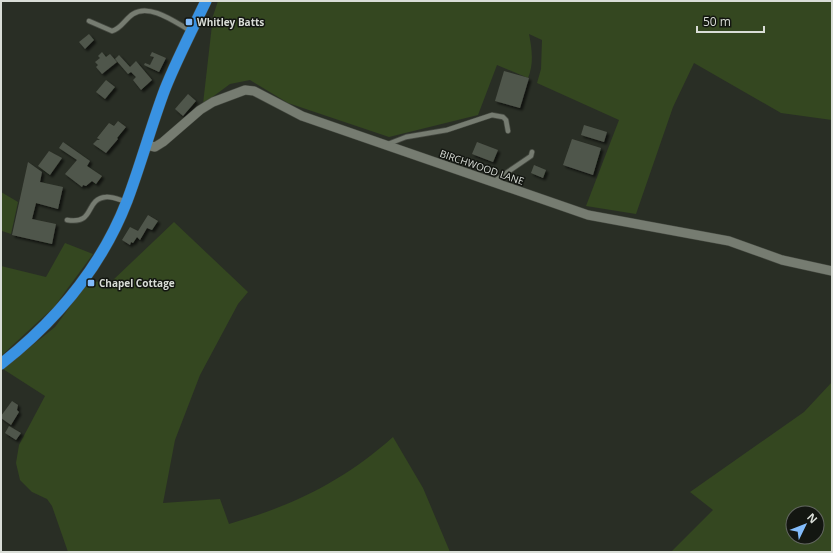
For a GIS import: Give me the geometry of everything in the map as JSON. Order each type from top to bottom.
[{"type":"highway","points":[[1,364],[41,330],[78,289],[110,238],[127,202],[165,89],[206,1]]},
{"type":"street","name":"BIRCHWOOD LANE","points":[[146,145],[155,147],[163,142],[200,110],[213,102],[245,90],[254,91],[302,116],[588,215],[728,241],[782,260],[832,271]]},
{"type":"lane","points":[[89,21],[112,31],[119,28],[133,14],[149,10],[192,31]]},
{"type":"lane","points":[[386,145],[406,137],[446,130],[492,115],[504,117],[508,132]]},
{"type":"lane","points":[[493,182],[531,156],[532,152]]},
{"type":"lane","points":[[66,220],[81,220],[98,199],[105,196],[127,202]]},
{"type":"green space","points":[[218,1],[832,1],[832,120],[781,113],[694,63],[673,107],[636,214],[586,206],[619,120],[537,83],[541,69],[542,40],[529,34],[532,56],[528,78],[497,65],[478,115],[389,137],[288,103],[250,80],[230,84],[203,104],[213,16]]},
{"type":"green space","points":[[1,192],[18,202],[11,234],[1,232]]},
{"type":"green space","points":[[174,222],[248,292],[238,304],[200,375],[175,440],[163,503],[220,499],[229,524],[274,509],[316,490],[356,467],[393,437],[423,488],[450,552],[68,552],[52,506],[47,499],[32,492],[20,480],[16,463],[19,445],[45,396],[3,369],[55,327],[88,282],[112,281]]},
{"type":"green space","points":[[65,243],[93,254],[54,307],[1,356],[1,266],[46,277]]},
{"type":"green space","points":[[832,382],[832,552],[671,552],[713,510],[690,492],[804,412]]},
{"type":"building","points":[[89,34],[94,40],[85,49],[79,42]]},
{"type":"building","points":[[102,52],[106,57],[110,54],[117,62],[102,74],[96,67],[98,65],[95,62],[100,58],[98,56]]},
{"type":"building","points":[[152,52],[166,58],[159,72],[144,65],[145,63],[150,65],[154,57],[150,56]]},
{"type":"building","points":[[119,55],[130,67],[136,61],[152,80],[141,90],[133,80],[136,77],[131,72],[128,74],[115,59]]},
{"type":"building","points":[[504,71],[529,78],[520,108],[495,101]]},
{"type":"building","points":[[106,80],[115,87],[105,99],[96,92]]},
{"type":"building","points":[[188,94],[196,101],[183,116],[175,109]]},
{"type":"building","points":[[118,121],[126,127],[106,153],[93,144],[97,140],[100,140],[97,138],[109,123],[114,126]]},
{"type":"building","points":[[584,125],[607,132],[604,142],[581,135]]},
{"type":"building","points":[[572,139],[601,148],[593,175],[563,165]]},
{"type":"building","points":[[63,142],[90,161],[87,166],[102,176],[96,184],[92,181],[86,186],[83,185],[82,187],[65,174],[77,160],[59,148]]},
{"type":"building","points":[[477,142],[498,150],[493,162],[472,154]]},
{"type":"building","points":[[49,151],[62,158],[50,175],[38,166]]},
{"type":"building","points":[[28,162],[42,172],[40,182],[63,187],[58,209],[36,203],[32,219],[56,224],[52,244],[12,235]]},
{"type":"building","points":[[534,165],[546,170],[543,178],[531,173]]},
{"type":"building","points":[[148,215],[158,221],[152,230],[147,228],[140,240],[137,237],[133,243],[131,242],[130,245],[122,240],[130,227],[138,231]]},
{"type":"building","points":[[12,401],[18,405],[17,410],[19,412],[11,425],[1,418],[1,416]]},
{"type":"building","points":[[9,426],[21,433],[16,440],[5,433]]},
{"type":"place","name":"Whitley Batts","points":[[189,22]]},
{"type":"place","name":"Chapel Cottage","points":[[91,283]]}]
